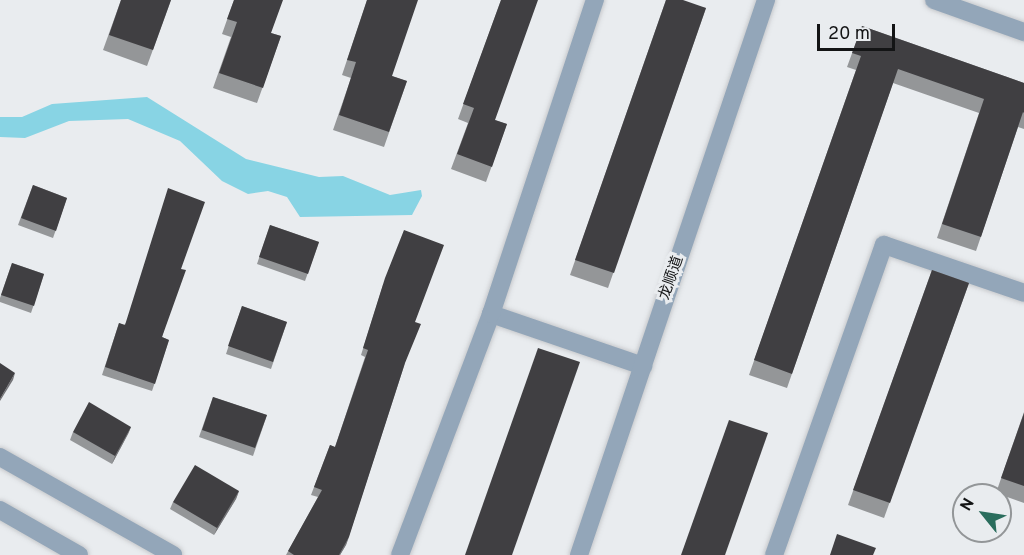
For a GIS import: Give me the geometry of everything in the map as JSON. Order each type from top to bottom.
[{"type":"street","points":[[400,555],[492,314],[595,0]]},
{"type":"street","name":"龙顺道","points":[[579,555],[766,0]]},
{"type":"street","points":[[934,0],[1024,32]]},
{"type":"street","points":[[774,555],[884,245],[1024,293]]},
{"type":"street","points":[[492,314],[643,366]]},
{"type":"street","points":[[0,457],[173,555]]},
{"type":"street","points":[[0,510],[79,555]]},
{"type":"water","points":[[147,97],[246,159],[319,177],[343,176],[390,195],[421,190],[422,196],[412,215],[300,217],[287,197],[268,191],[248,194],[222,181],[180,141],[128,119],[69,121],[25,138],[0,137],[0,117],[22,117],[52,104]]},
{"type":"building","points":[[121,0],[171,0],[153,50],[109,35]]},
{"type":"building","points":[[234,0],[283,0],[271,33],[281,36],[263,88],[219,73],[237,22],[227,19]]},
{"type":"building","points":[[367,0],[418,0],[392,76],[407,81],[389,132],[339,115],[356,62],[347,60]]},
{"type":"building","points":[[501,0],[538,0],[495,120],[507,124],[492,167],[457,154],[474,108],[463,104]]},
{"type":"building","points":[[666,0],[683,0],[706,8],[614,273],[575,260]]},
{"type":"building","points":[[862,26],[1024,83],[1024,113],[981,237],[942,224],[984,99],[898,69],[792,374],[754,360],[861,56],[852,53]]},
{"type":"building","points":[[33,185],[67,198],[56,231],[21,218]]},
{"type":"building","points":[[168,188],[205,202],[181,269],[186,270],[162,337],[169,340],[155,384],[105,367],[119,323],[125,325]]},
{"type":"building","points":[[270,225],[319,242],[308,274],[259,257]]},
{"type":"building","points":[[404,230],[444,245],[415,322],[421,324],[405,363],[349,537],[339,555],[294,555],[288,551],[322,490],[314,487],[330,445],[335,447],[368,350],[363,348],[385,278]]},
{"type":"building","points":[[12,263],[44,274],[34,306],[1,295]]},
{"type":"building","points":[[932,270],[969,283],[890,503],[853,490]]},
{"type":"building","points":[[242,306],[287,322],[273,362],[228,346]]},
{"type":"building","points":[[538,348],[580,362],[512,555],[465,555]]},
{"type":"building","points":[[0,363],[15,373],[0,399]]},
{"type":"building","points":[[213,397],[267,415],[255,448],[202,430]]},
{"type":"building","points":[[89,402],[131,427],[115,456],[73,432]]},
{"type":"building","points":[[1024,413],[1024,486],[1001,478]]},
{"type":"building","points":[[729,420],[768,433],[725,555],[681,555]]},
{"type":"building","points":[[195,465],[239,491],[217,528],[173,502]]},
{"type":"building","points":[[837,534],[876,548],[873,555],[830,555]]}]
